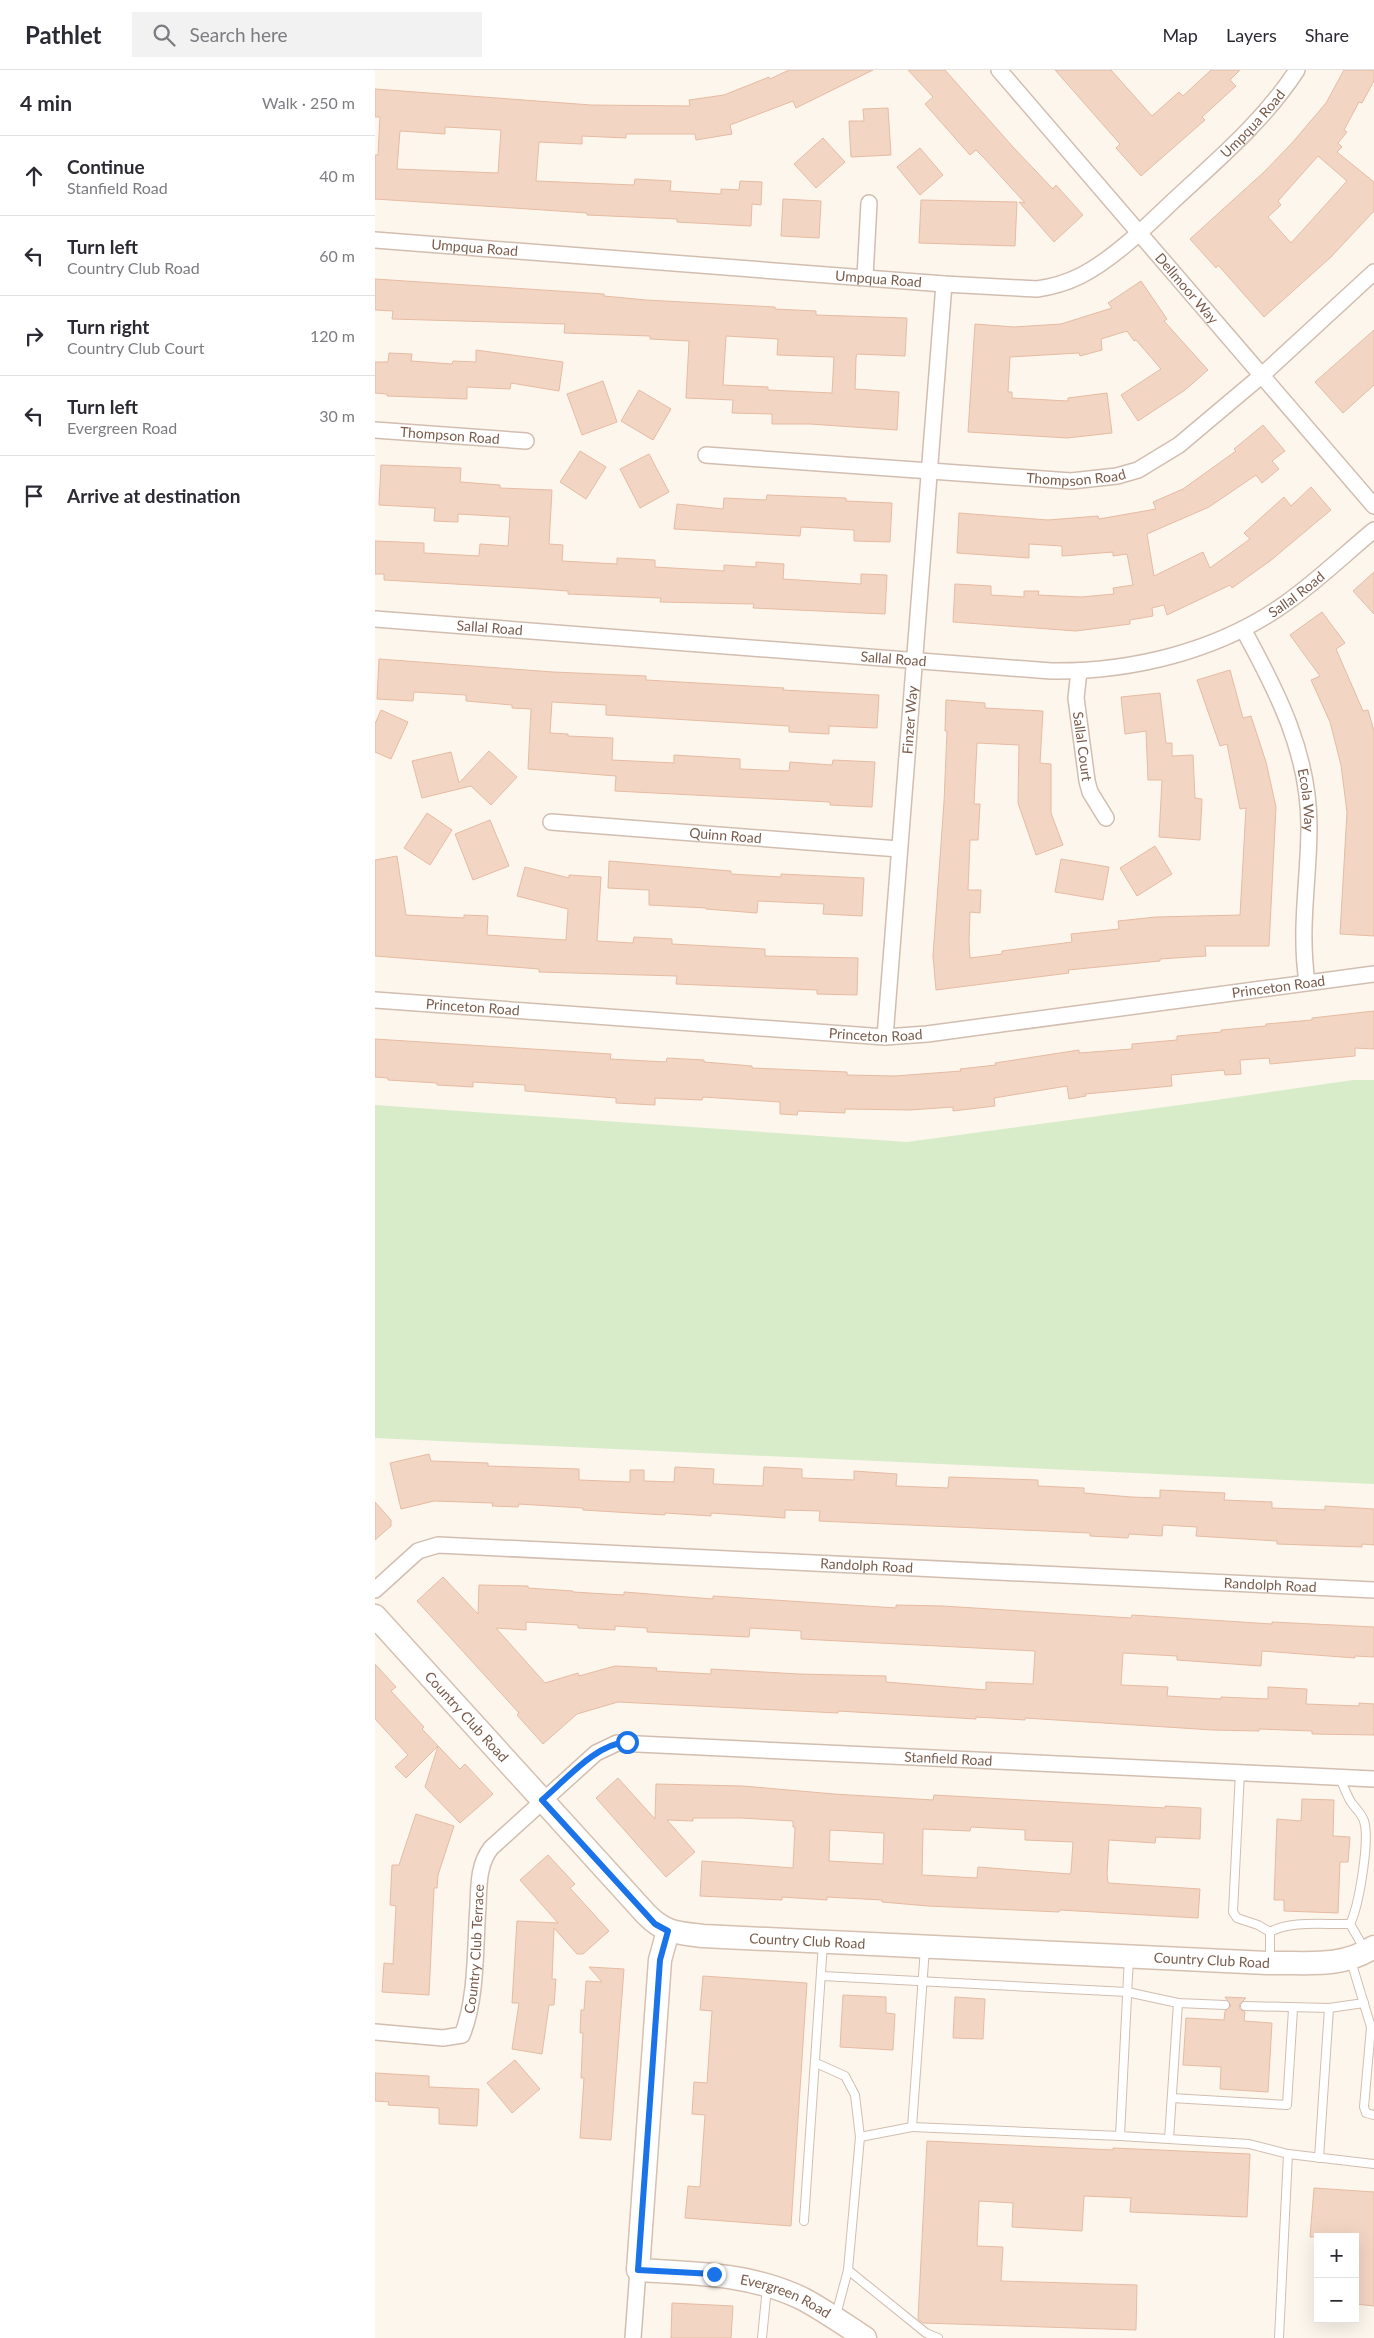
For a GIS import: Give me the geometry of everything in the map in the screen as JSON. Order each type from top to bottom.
[{"type":"street","name":"Dellmoor Way","points":[[999,70],[1374,506]]},
{"type":"street","name":"Umpqua Road","points":[[375,240],[944,284],[1037,289],[1052,287],[1080,276],[1095,267],[1139,232],[1240,138],[1266,111],[1297,70]]},
{"type":"street","points":[[865,277],[869,203]]},
{"type":"street","name":"Thompson Road","points":[[706,455],[1071,481],[1117,476],[1138,470],[1179,445],[1261,376],[1374,272]]},
{"type":"street","name":"Finzer Way","points":[[885,1037],[913,660],[944,284]]},
{"type":"street","name":"Thompson Road","points":[[375,430],[526,441]]},
{"type":"street","name":"Sallal Road","points":[[375,619],[1079,672],[1112,668],[1172,656],[1243,629],[1286,603],[1374,530]]},
{"type":"street","name":"Ecola Way","points":[[1243,629],[1284,710],[1296,742],[1307,785],[1309,827],[1302,938],[1307,982]]},
{"type":"street","name":"Sallal Court","points":[[1079,672],[1076,698],[1087,781],[1090,792],[1107,818]]},
{"type":"street","name":"Quinn Road","points":[[551,822],[899,849]]},
{"type":"street","name":"Princeton Road","points":[[375,1000],[885,1037],[927,1034],[1374,974]]},
{"type":"street","name":"Randolph Road","points":[[375,1590],[419,1551],[438,1545],[1374,1590]]},
{"type":"street","name":"Country Club Road","points":[[375,1616],[655,1924],[668,1931],[703,1936],[1270,1963],[1330,1963],[1364,1952]]},
{"type":"street","name":"Stanfield Road","points":[[542,1800],[596,1753],[617,1743],[627,1742],[1374,1778]]},
{"type":"street","name":"Country Club Terrace","points":[[375,2032],[443,2038],[461,2036],[466,2025],[471,2002],[479,1883],[484,1857],[491,1848],[542,1800]]},
{"type":"street","points":[[633,2338],[659,1965],[668,1931]]},
{"type":"street","name":"Evergreen Road","points":[[638,2270],[714,2274],[768,2285],[803,2299],[865,2338]]},
{"type":"lane","points":[[1240,1772],[1233,1912],[1237,1918],[1258,1925],[1270,1932]]},
{"type":"lane","points":[[1340,1777],[1350,1800],[1364,1819],[1365,1829],[1361,1888],[1355,1914],[1349,1924]]},
{"type":"lane","points":[[1270,1932],[1278,1927],[1288,1925],[1349,1924]]},
{"type":"lane","points":[[1349,1924],[1364,1952],[1364,2003],[1372,2028],[1363,2107],[1366,2113],[1374,2115]]},
{"type":"lane","points":[[1270,1932],[1270,1963]]},
{"type":"lane","points":[[804,2221],[823,1941]]},
{"type":"lane","points":[[912,2127],[925,1946]]},
{"type":"lane","points":[[1120,2136],[1129,1956]]},
{"type":"lane","points":[[822,1976],[922,1983],[1127,1992],[1178,2003],[1225,2006]]},
{"type":"lane","points":[[1169,2139],[1178,2003]]},
{"type":"lane","points":[[1245,2006],[1293,2009],[1329,2008],[1364,2003]]},
{"type":"lane","points":[[1319,2158],[1329,2008]]},
{"type":"lane","points":[[1172,2098],[1287,2105],[1293,2009]]},
{"type":"lane","points":[[816,2063],[845,2076],[855,2095],[860,2137],[848,2270],[834,2319]]},
{"type":"lane","points":[[860,2137],[912,2127],[1120,2136],[1249,2144],[1288,2154],[1374,2164]]},
{"type":"lane","points":[[1279,2338],[1288,2154]]},
{"type":"lane","points":[[848,2270],[926,2333],[938,2338]]},
{"type":"lane","points":[[762,2338],[768,2285]]},
{"type":"green space","points":[[1353,1080],[1374,1080],[1374,1484],[375,1438],[375,1105],[907,1142]]},
{"type":"building","points":[[789,70],[873,70],[796,108],[793,101],[730,125],[732,134],[696,140],[695,134],[626,134],[626,138],[582,136],[582,144],[539,142],[536,181],[634,185],[635,179],[671,181],[670,191],[721,194],[721,189],[739,190],[740,181],[762,182],[761,205],[752,204],[751,226],[677,222],[677,219],[587,215],[587,213],[375,199],[375,155],[378,155],[380,117],[375,117],[375,89],[591,105],[690,106],[689,100],[724,95],[769,77],[770,79]],"holes":[[[445,127],[501,130],[498,173],[397,169],[400,131],[445,134]]]},
{"type":"building","points":[[908,70],[945,70],[1013,147],[1053,189],[1056,185],[1083,215],[1054,242],[1019,202],[1025,203],[985,159],[976,150],[970,155],[925,104],[933,97]]},
{"type":"building","points":[[1055,70],[1111,70],[1152,116],[1179,92],[1183,96],[1211,70],[1240,70],[1230,80],[1236,86],[1202,117],[1205,120],[1141,176],[1116,148],[1120,144]]},
{"type":"building","points":[[1344,70],[1374,70],[1374,81],[1362,103],[1359,102],[1344,130],[1347,132],[1338,143],[1342,147],[1337,152],[1374,182],[1374,211],[1331,257],[1264,317],[1218,265],[1216,268],[1190,239],[1264,172],[1326,103]],"holes":[[[1318,156],[1347,181],[1291,243],[1268,217],[1281,205],[1278,201]]]},
{"type":"building","points":[[888,108],[891,155],[851,157],[849,121],[864,121],[863,109]]},
{"type":"building","points":[[823,138],[845,162],[816,188],[794,164]]},
{"type":"building","points":[[920,148],[943,175],[920,195],[897,167]]},
{"type":"building","points":[[783,199],[821,201],[819,238],[781,236]]},
{"type":"building","points":[[921,200],[1017,202],[1015,246],[919,243]]},
{"type":"building","points":[[375,279],[604,294],[604,296],[646,300],[775,307],[775,309],[816,311],[816,315],[907,318],[905,356],[857,354],[856,358],[855,389],[899,392],[897,430],[810,424],[772,424],[772,414],[732,413],[733,400],[686,398],[689,341],[650,339],[650,336],[564,333],[565,324],[392,319],[393,311],[375,310]],"holes":[[[726,336],[778,339],[777,355],[834,357],[832,393],[768,390],[768,387],[723,385]]]},
{"type":"building","points":[[1141,281],[1167,319],[1164,321],[1208,370],[1185,390],[1138,421],[1121,395],[1161,369],[1127,331],[1101,339],[1102,350],[1080,356],[1079,353],[1010,357],[1008,392],[1012,392],[1012,398],[1068,401],[1068,398],[1107,393],[1112,433],[1067,438],[968,432],[975,324],[1014,327],[1061,324],[1112,308],[1108,303]]},
{"type":"building","points":[[1374,330],[1374,385],[1343,413],[1315,382]]},
{"type":"building","points":[[476,350],[563,362],[559,391],[511,383],[510,389],[467,387],[467,399],[387,396],[387,394],[375,393],[375,362],[388,362],[389,353],[412,354],[411,361],[452,364],[453,361],[476,362]]},
{"type":"building","points":[[603,381],[617,422],[582,435],[567,394]]},
{"type":"building","points":[[639,390],[671,409],[653,440],[621,421]]},
{"type":"building","points":[[1263,425],[1285,451],[1272,461],[1279,469],[1262,483],[1256,475],[1209,507],[1147,534],[1154,576],[1203,552],[1210,568],[1250,539],[1244,533],[1284,497],[1291,506],[1311,487],[1331,510],[1270,561],[1232,588],[1230,585],[1167,615],[1164,605],[1152,608],[1153,616],[1130,620],[1130,624],[1076,631],[953,622],[955,584],[991,586],[991,595],[1024,597],[1024,591],[1039,591],[1038,595],[1081,597],[1114,594],[1113,588],[1133,585],[1127,554],[1113,556],[1113,552],[1062,556],[1062,546],[1029,544],[1029,558],[957,553],[959,513],[1048,520],[1098,516],[1099,519],[1156,509],[1153,502],[1183,489],[1236,451],[1234,449]]},
{"type":"building","points":[[580,451],[606,467],[586,499],[560,482]]},
{"type":"building","points":[[649,454],[669,492],[640,508],[620,469]]},
{"type":"building","points":[[381,465],[461,468],[460,482],[500,485],[500,488],[552,490],[549,544],[563,545],[562,561],[617,564],[617,558],[655,560],[655,567],[724,571],[724,565],[756,567],[756,562],[784,564],[783,579],[861,584],[861,574],[887,575],[885,614],[753,608],[754,604],[660,602],[661,598],[568,594],[568,591],[384,580],[384,574],[375,574],[375,541],[424,543],[424,553],[479,556],[480,544],[508,546],[510,517],[458,514],[458,522],[434,521],[435,508],[379,505]]},
{"type":"building","points":[[767,495],[846,498],[846,501],[892,503],[890,542],[854,541],[854,530],[801,527],[800,536],[674,529],[677,504],[723,509],[724,498],[766,500]]},
{"type":"building","points":[[1374,572],[1374,614],[1353,591]]},
{"type":"building","points":[[1322,612],[1345,643],[1336,649],[1363,711],[1368,710],[1374,731],[1374,936],[1340,934],[1347,812],[1341,765],[1330,722],[1311,680],[1320,676],[1290,635]]},
{"type":"building","points":[[379,659],[553,672],[646,676],[646,680],[879,695],[877,728],[829,726],[829,734],[789,732],[789,726],[606,715],[606,705],[552,702],[550,733],[568,734],[568,736],[613,738],[612,760],[674,763],[674,755],[740,759],[740,769],[789,771],[790,762],[832,765],[833,760],[875,762],[872,807],[830,805],[830,802],[615,791],[616,776],[528,769],[531,709],[512,708],[512,705],[466,701],[466,695],[414,692],[413,701],[377,699]]},
{"type":"building","points":[[1230,670],[1243,718],[1251,716],[1266,762],[1276,807],[1269,946],[1205,946],[1206,956],[1160,959],[1160,961],[1068,970],[1069,973],[936,990],[933,956],[944,802],[947,731],[945,731],[946,700],[985,703],[985,708],[1043,711],[1040,763],[1051,764],[1051,813],[1063,845],[1036,855],[1018,803],[1019,745],[977,743],[974,804],[980,804],[978,840],[970,840],[968,890],[981,890],[980,913],[970,912],[970,958],[1002,954],[1002,951],[1072,942],[1071,934],[1119,929],[1118,921],[1156,917],[1240,915],[1246,808],[1240,809],[1227,744],[1220,746],[1197,680]]},
{"type":"building","points":[[1160,693],[1166,743],[1172,743],[1172,756],[1193,755],[1195,798],[1202,799],[1200,840],[1159,837],[1162,780],[1148,780],[1146,731],[1125,734],[1121,697]]},
{"type":"building","points":[[381,710],[408,722],[391,759],[375,752],[375,724]]},
{"type":"building","points":[[489,751],[517,777],[491,805],[471,786],[422,798],[412,761],[451,752],[459,783]]},
{"type":"building","points":[[427,813],[452,830],[430,865],[404,848]]},
{"type":"building","points":[[490,820],[509,866],[473,880],[455,834]]},
{"type":"building","points":[[1155,846],[1172,874],[1137,896],[1120,868]]},
{"type":"building","points":[[397,856],[406,915],[464,918],[464,915],[488,916],[487,935],[566,940],[568,909],[517,896],[525,867],[569,878],[569,875],[601,877],[597,941],[633,943],[634,937],[672,939],[672,944],[765,949],[765,956],[858,958],[857,995],[817,994],[817,990],[676,984],[677,976],[539,972],[539,969],[375,956],[375,860]]},
{"type":"building","points":[[1061,859],[1109,867],[1103,900],[1055,892]]},
{"type":"building","points":[[609,861],[731,871],[731,874],[781,877],[781,874],[864,878],[862,916],[823,914],[824,904],[758,901],[757,913],[649,905],[649,890],[608,888]]},
{"type":"building","points":[[1374,1011],[1374,1049],[1355,1048],[1355,1056],[1270,1064],[1269,1058],[1240,1060],[1241,1074],[1225,1075],[1224,1070],[1171,1075],[1172,1086],[1085,1094],[1086,1096],[1069,1099],[1067,1086],[994,1098],[995,1106],[953,1111],[953,1107],[910,1110],[845,1109],[845,1113],[798,1111],[797,1115],[780,1114],[780,1102],[703,1097],[702,1100],[655,1098],[655,1105],[616,1103],[616,1098],[525,1091],[525,1085],[473,1082],[473,1087],[388,1080],[388,1078],[375,1077],[375,1039],[611,1054],[610,1059],[666,1062],[667,1058],[704,1060],[704,1062],[752,1066],[752,1068],[847,1072],[847,1075],[895,1076],[961,1071],[960,1069],[996,1065],[995,1063],[1079,1050],[1079,1053],[1132,1049],[1132,1044],[1177,1040],[1177,1036],[1221,1032],[1221,1030],[1266,1026],[1266,1024],[1312,1020],[1312,1018]]},
{"type":"building","points":[[429,1454],[431,1461],[488,1463],[488,1466],[579,1469],[579,1480],[630,1482],[630,1470],[644,1470],[644,1481],[674,1482],[675,1467],[714,1469],[713,1484],[763,1486],[764,1467],[802,1469],[802,1478],[854,1480],[854,1471],[897,1474],[896,1486],[948,1488],[949,1477],[1038,1480],[1038,1486],[1084,1488],[1084,1493],[1131,1497],[1160,1498],[1160,1490],[1225,1493],[1224,1500],[1272,1502],[1272,1508],[1325,1510],[1325,1506],[1374,1509],[1374,1545],[1362,1544],[1362,1547],[1277,1544],[1277,1541],[1196,1536],[1197,1527],[1163,1525],[1162,1536],[1129,1534],[1128,1538],[1090,1536],[1090,1533],[819,1521],[820,1511],[785,1510],[785,1518],[711,1513],[711,1516],[665,1513],[665,1515],[519,1504],[518,1507],[492,1506],[493,1503],[434,1501],[401,1509],[390,1463]]},
{"type":"building","points":[[375,1502],[391,1520],[391,1526],[375,1540]]},
{"type":"building","points":[[443,1577],[478,1614],[479,1585],[528,1586],[528,1588],[624,1595],[624,1592],[713,1599],[713,1596],[896,1608],[896,1605],[943,1606],[1131,1618],[1132,1615],[1272,1624],[1272,1622],[1374,1627],[1374,1657],[1355,1656],[1355,1658],[1262,1651],[1261,1666],[1177,1660],[1177,1656],[1123,1653],[1121,1685],[1168,1687],[1167,1696],[1221,1699],[1221,1697],[1268,1699],[1268,1687],[1307,1689],[1306,1704],[1359,1706],[1359,1703],[1374,1704],[1374,1735],[1312,1734],[1312,1731],[1259,1729],[1259,1731],[1213,1730],[1025,1718],[1025,1720],[976,1717],[976,1719],[618,1702],[577,1714],[543,1744],[517,1715],[519,1713],[417,1601]],"holes":[[[526,1622],[578,1625],[578,1628],[615,1630],[615,1626],[647,1628],[647,1632],[749,1637],[750,1628],[801,1631],[801,1639],[1035,1651],[1033,1684],[986,1682],[986,1690],[886,1682],[886,1676],[711,1669],[711,1674],[656,1671],[657,1668],[615,1666],[579,1676],[578,1673],[545,1683],[496,1628],[526,1630]]]},
{"type":"building","points":[[375,1664],[396,1687],[391,1691],[424,1727],[422,1729],[460,1769],[465,1764],[493,1794],[460,1823],[425,1787],[438,1746],[406,1778],[395,1767],[408,1755],[375,1719]]},
{"type":"building","points":[[618,1778],[655,1819],[656,1784],[743,1786],[933,1800],[934,1795],[1165,1808],[1165,1806],[1201,1808],[1200,1839],[1156,1837],[1155,1843],[1109,1840],[1107,1874],[1108,1883],[1200,1889],[1198,1918],[1060,1910],[1059,1912],[928,1906],[882,1902],[882,1900],[827,1897],[827,1900],[782,1897],[782,1900],[700,1896],[702,1861],[793,1868],[795,1827],[793,1827],[793,1821],[741,1818],[693,1818],[693,1821],[667,1820],[695,1852],[666,1877],[596,1798]],"holes":[[[971,1827],[1025,1830],[1025,1840],[1073,1842],[1071,1872],[1070,1874],[978,1867],[977,1878],[922,1875],[923,1829],[970,1831]],[[830,1830],[884,1833],[883,1864],[829,1861]]]},
{"type":"building","points":[[1302,1799],[1334,1800],[1333,1836],[1350,1837],[1348,1862],[1340,1862],[1338,1913],[1284,1911],[1284,1900],[1274,1900],[1277,1819],[1301,1821]]},
{"type":"building","points":[[416,1814],[454,1826],[438,1875],[437,1888],[434,1888],[429,1995],[382,1992],[384,1963],[393,1964],[396,1906],[390,1905],[392,1865],[399,1865]]},
{"type":"building","points":[[548,1855],[575,1884],[570,1888],[609,1931],[583,1954],[577,1954],[554,1928],[552,1979],[556,1979],[554,2005],[549,2005],[542,2054],[512,2049],[519,2003],[512,2003],[517,1921],[558,1923],[520,1880]]},
{"type":"building","points":[[589,1967],[624,1969],[611,2140],[580,2138],[584,2078],[581,2078],[583,2033],[580,2033],[581,2010],[584,2010],[586,1981],[602,1982]]},
{"type":"building","points":[[703,1976],[807,1983],[791,2226],[685,2218],[688,2186],[700,2187],[705,2115],[692,2114],[694,2082],[707,2083],[712,2011],[700,2010]]},
{"type":"building","points":[[843,1995],[886,1997],[886,2013],[895,2014],[893,2050],[840,2047]]},
{"type":"building","points":[[955,1997],[985,1999],[983,2039],[953,2038]]},
{"type":"building","points":[[1225,1997],[1246,1998],[1239,2005],[1240,2009],[1245,2012],[1244,2021],[1272,2023],[1268,2092],[1220,2089],[1221,2067],[1183,2065],[1186,2018],[1224,2020],[1225,2011],[1231,2006]]},
{"type":"building","points":[[515,2060],[540,2089],[512,2113],[487,2083]]},
{"type":"building","points":[[375,2073],[429,2076],[429,2087],[479,2089],[477,2126],[439,2124],[439,2108],[388,2105],[389,2102],[375,2101]]},
{"type":"building","points":[[927,2141],[1113,2150],[1113,2148],[1250,2154],[1247,2217],[1130,2212],[1131,2198],[1084,2196],[1082,2231],[1012,2227],[1013,2203],[979,2201],[977,2246],[1003,2247],[1001,2281],[1137,2285],[1136,2330],[923,2323],[918,2319]]},
{"type":"building","points":[[1314,2188],[1374,2192],[1374,2306],[1359,2304],[1359,2233],[1314,2233],[1314,2237],[1310,2237]]},
{"type":"building","points":[[672,2303],[733,2306],[731,2338],[671,2338]]},
{"type":"route","points":[[627,1742],[605,1747],[596,1753],[542,1800],[655,1924],[668,1931],[660,1960],[638,2270],[714,2274]]}]
